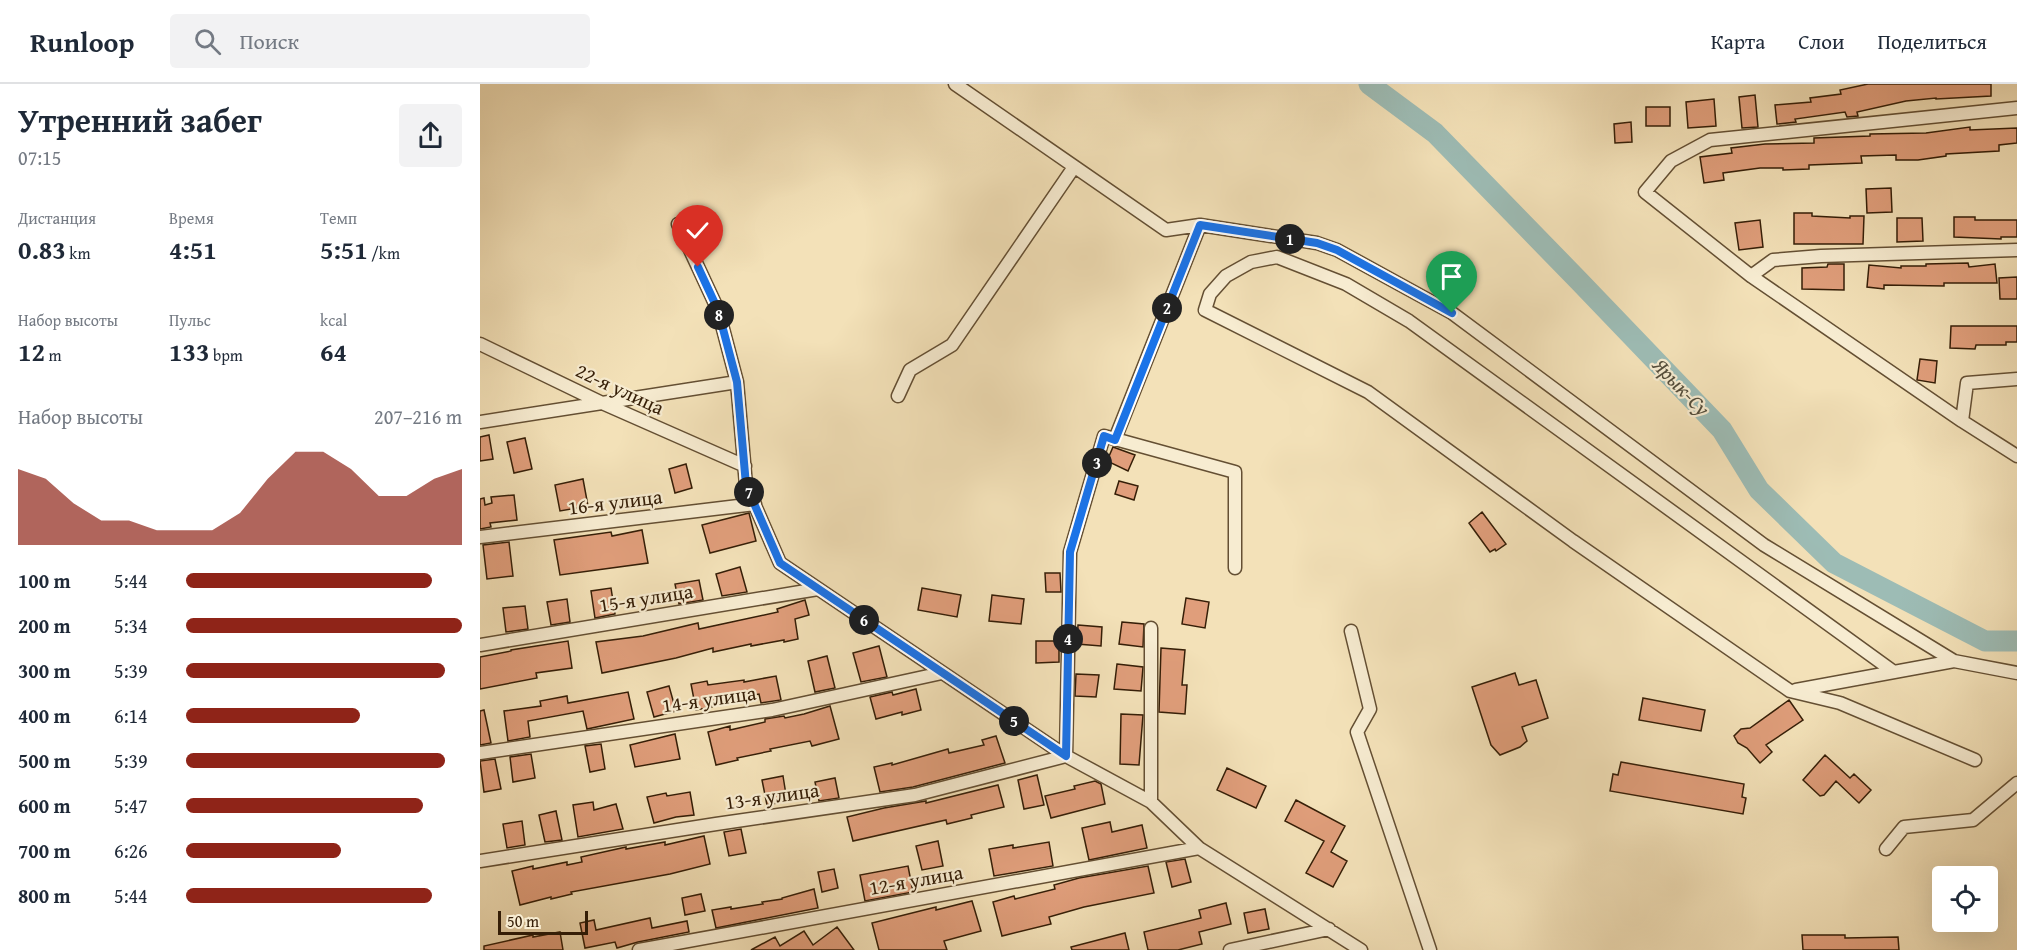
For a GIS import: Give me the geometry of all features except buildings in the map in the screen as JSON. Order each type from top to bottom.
[{"type":"street","points":[[955,84],[1166,230],[1200,225],[1317,243],[1337,250],[1452,313],[1764,545],[1954,661],[2017,673]]},
{"type":"street","points":[[2017,108],[1710,140],[1671,161],[1645,192],[1751,276],[1962,421],[2017,456]]},
{"type":"street","points":[[898,396],[910,370],[952,345],[1074,167]]},
{"type":"street","points":[[678,224],[718,310],[737,382],[746,485],[780,563],[1066,756],[1151,802],[1199,848],[1361,950]]},
{"type":"street","points":[[1115,440],[1200,225]]},
{"type":"street","points":[[1751,276],[1773,260],[1792,258],[2017,250]]},
{"type":"street","points":[[1894,672],[1408,321],[1346,284],[1277,257],[1251,262],[1226,276],[1210,294],[1205,310],[1368,392],[1573,541],[1790,690],[1840,703],[1975,760]]},
{"type":"street","name":"22-я улица","points":[[480,344],[602,403],[745,466]]},
{"type":"street","points":[[1962,421],[1967,383],[2017,379]]},
{"type":"street","points":[[480,422],[737,382]]},
{"type":"street","points":[[1066,756],[1070,552],[1104,436],[1235,472],[1235,568]]},
{"type":"street","name":"16-я улица","points":[[480,537],[754,504]]},
{"type":"street","name":"15-я улица","points":[[480,645],[818,589]]},
{"type":"street","points":[[1151,628],[1151,802]]},
{"type":"street","points":[[1351,631],[1370,710],[1357,732],[1430,950]]},
{"type":"street","points":[[1790,690],[1954,661]]},
{"type":"street","name":"14-я улица","points":[[480,753],[772,710],[942,673]]},
{"type":"street","name":"13-я улица","points":[[480,861],[915,795],[1066,756]]},
{"type":"street","points":[[1886,849],[1904,827],[1973,820],[2017,783]]},
{"type":"street","name":"12-я улица","points":[[639,950],[1199,848]]},
{"type":"street","points":[[1230,950],[1329,929]]},
{"type":"waterway","name":"Ярык-Су","points":[[1369,84],[1435,133],[1580,282],[1722,430],[1759,490],[1834,563],[1985,641],[2017,641]]},
{"type":"route","points":[[698,267],[718,310],[737,382],[746,485],[780,563],[1066,756],[1070,552],[1104,436],[1115,440],[1200,225],[1317,243],[1337,250],[1452,313]]}]
